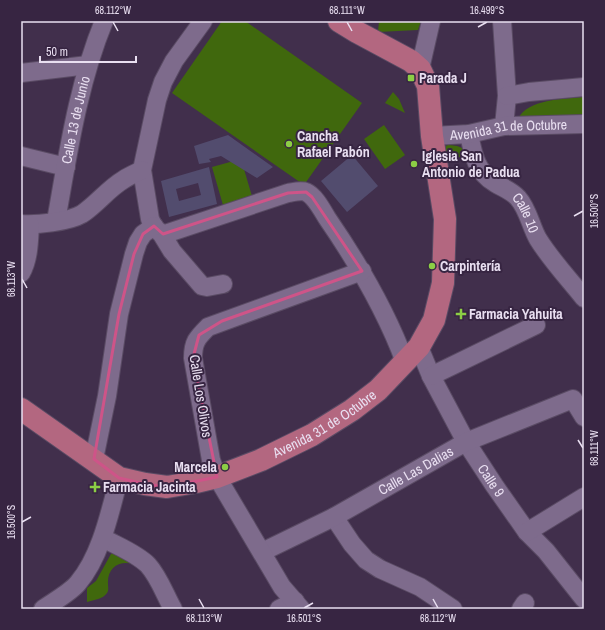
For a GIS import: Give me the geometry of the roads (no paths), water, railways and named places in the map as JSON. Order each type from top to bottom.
[{"type":"main road","name":"Avenida 31 de Octubre","points":[[21,409],[119,478],[167,487],[217,477],[261,460],[312,435],[352,410],[378,390],[412,354],[434,320],[443,283],[445,219],[432,136],[428,86],[420,69],[411,61],[339,21]]},
{"type":"street","name":"Calle 13 de Junio","points":[[56,221],[88,65],[104,21]]},
{"type":"street","points":[[203,21],[174,61],[163,82],[157,100],[142,170],[150,220],[157,230],[172,251],[202,286],[207,287],[222,284]]},
{"type":"street","points":[[420,69],[431,21]]},
{"type":"street","points":[[502,21],[507,96],[504,126]]},
{"type":"street","points":[[21,74],[88,65]]},
{"type":"street","points":[[507,96],[529,92],[584,87]]},
{"type":"street","name":"Avenida 31 de Octubre","points":[[432,136],[469,134],[504,126],[584,124]]},
{"type":"street","name":"Calle 10","points":[[469,134],[473,154],[479,169],[485,177],[510,190],[519,198],[533,230],[542,245],[584,298]]},
{"type":"street","points":[[21,156],[66,168]]},
{"type":"street","points":[[21,274],[25,266],[27,254],[26,224],[56,221],[82,214],[122,180],[142,170]]},
{"type":"street","name":"Calle 9","points":[[157,230],[165,234],[296,191],[306,192],[312,196],[362,271],[396,339],[412,354],[431,376],[466,442],[494,485],[527,532],[546,551],[584,600]]},
{"type":"street","points":[[94,459],[107,396],[119,314],[134,254],[138,242],[143,234],[157,230]]},
{"type":"street","name":"Calle Los Olivos","points":[[298,605],[282,587],[217,477],[211,460],[193,358],[193,348],[199,335],[208,327],[362,271]]},
{"type":"street","points":[[431,376],[536,325]]},
{"type":"street","name":"Calle Las Dalias","points":[[262,552],[334,517],[466,442],[573,399],[584,417]]},
{"type":"street","points":[[43,609],[77,584],[86,570],[102,538],[119,478]]},
{"type":"street","points":[[527,532],[584,497]]},
{"type":"street","points":[[334,517],[352,544],[366,560],[380,569],[420,587],[453,609]]},
{"type":"street","points":[[102,538],[131,553],[147,564],[154,573],[173,609]]},
{"type":"street","points":[[279,609],[298,605]]},
{"type":"place","name":"Parada J","points":[[411,78]]},
{"type":"place","name":"Cancha Rafael Pabón","points":[[289,144]]},
{"type":"place","name":"Iglesia San Antonio de Padua","points":[[414,164]]},
{"type":"place","name":"Carpintería","points":[[432,266]]},
{"type":"place","name":"Farmacia Yahuita","points":[[461,314]]},
{"type":"place","name":"Marcela","points":[[225,467]]},
{"type":"place","name":"Farmacia Jacinta","points":[[95,487]]}]
